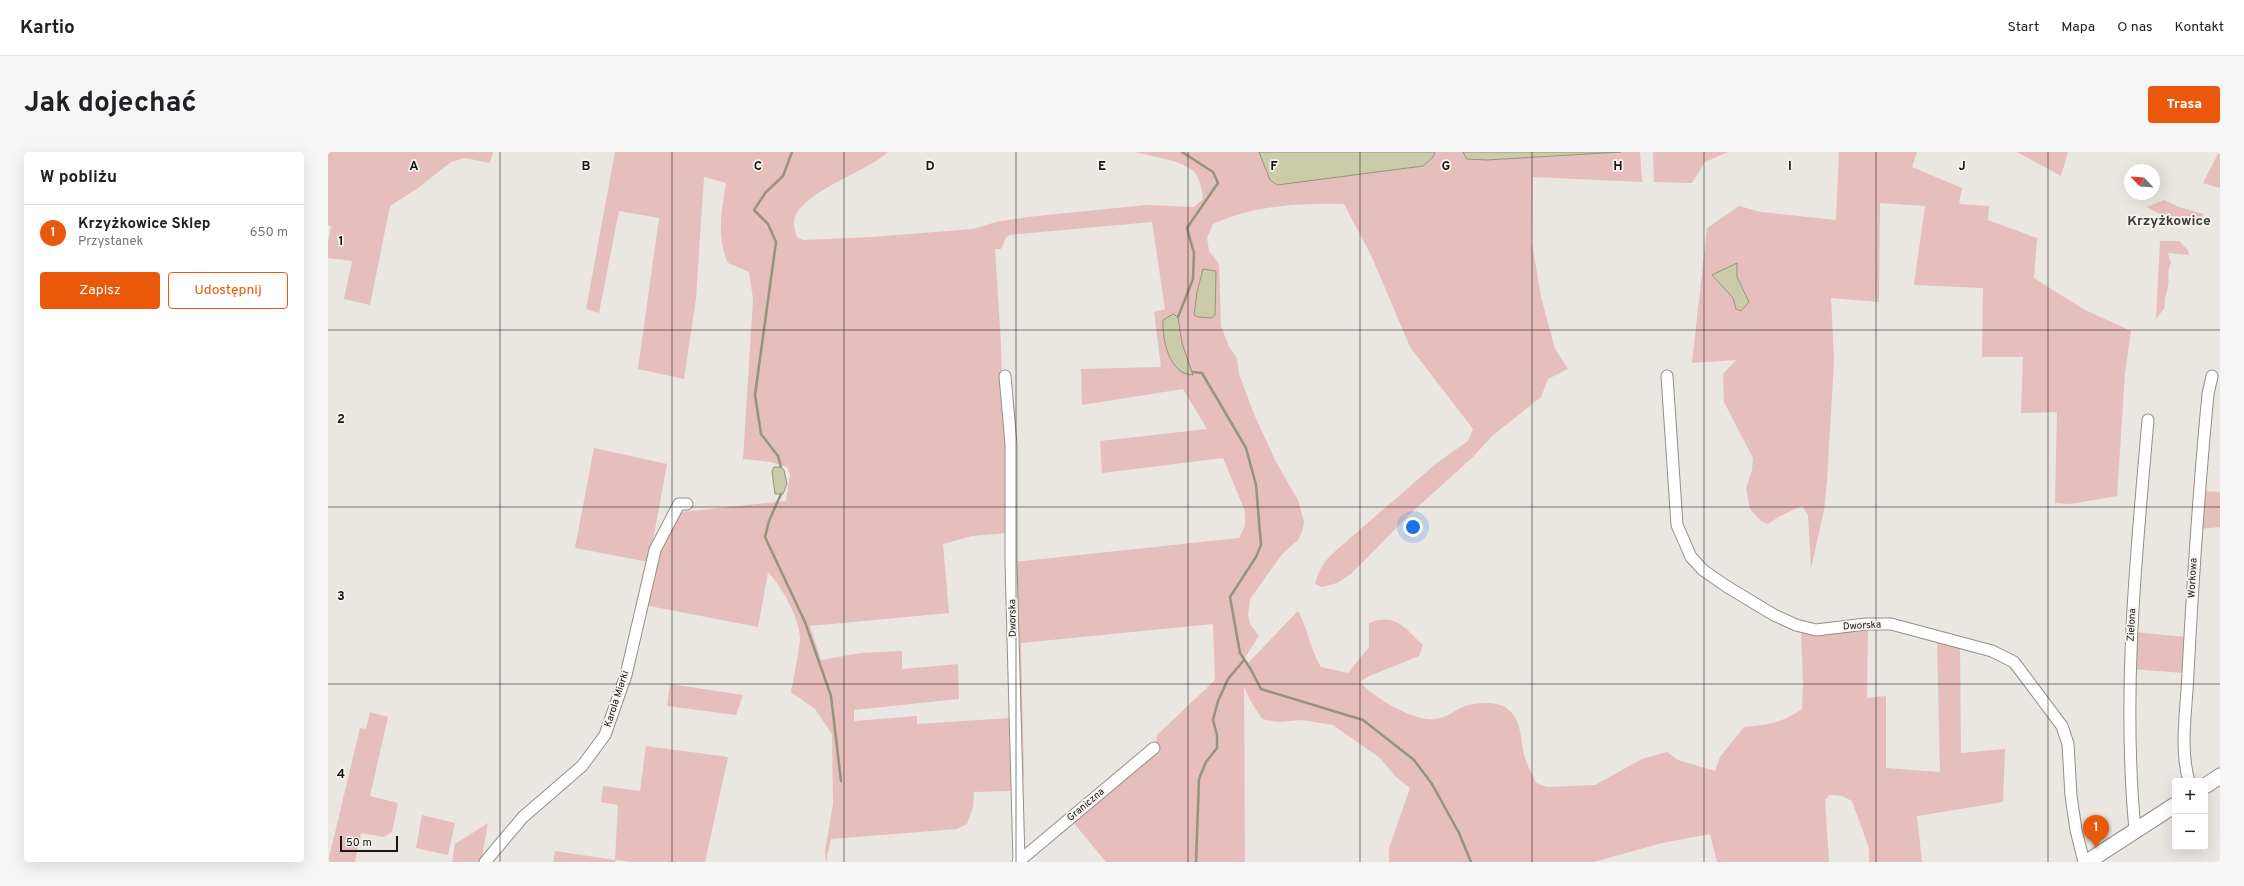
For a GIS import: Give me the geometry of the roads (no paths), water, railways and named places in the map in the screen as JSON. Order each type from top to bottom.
[{"type":"main road","points":[[2208,784],[2220,776]]},
{"type":"main road","points":[[2087,862],[2172,806]]},
{"type":"street","name":"Dworska","points":[[1005,376],[1011,444],[1011,562],[1018,862]]},
{"type":"street","name":"Dworska","points":[[1667,376],[1677,524],[1683,542],[1691,557],[1703,570],[1726,586],[1774,615],[1801,627],[1816,630],[1866,624],[1890,624],[1992,651],[2014,662],[2062,726],[2068,744],[2070,796],[2084,862]]},
{"type":"street","name":"Workowa","points":[[2188,778],[2185,768],[2185,739],[2193,579],[2208,394],[2212,376]]},
{"type":"street","name":"Zielona","points":[[2135,830],[2129,766],[2129,680],[2148,420]]},
{"type":"street","name":"Karola Miarki","points":[[485,862],[523,817],[582,766],[605,734],[626,675],[655,550],[679,504],[687,504]]},
{"type":"street","name":"Graniczna","points":[[1018,862],[1154,748]]},
{"type":"waterway","points":[[781,467],[778,456],[761,434],[755,395],[776,242],[768,224],[754,210],[766,192],[783,176],[792,152]]},
{"type":"waterway","points":[[1178,317],[1193,279],[1194,253],[1187,228],[1218,183],[1213,172],[1182,152]]},
{"type":"waterway","points":[[1193,372],[1202,373],[1246,448],[1256,485],[1261,545],[1256,557],[1230,597],[1240,653],[1261,689],[1363,720],[1414,760],[1432,784],[1459,833],[1471,862]]},
{"type":"waterway","points":[[781,494],[769,521],[765,537],[805,622],[831,696],[841,781]]},
{"type":"waterway","points":[[1196,862],[1199,779],[1206,762],[1217,748],[1217,735],[1213,720],[1218,701],[1228,679],[1244,660]]},
{"type":"place","name":"Krzyżkowice Sklep","points":[[2096,848]]},
{"type":"district","name":"Krzyżkowice","points":[[2169,221]]}]
